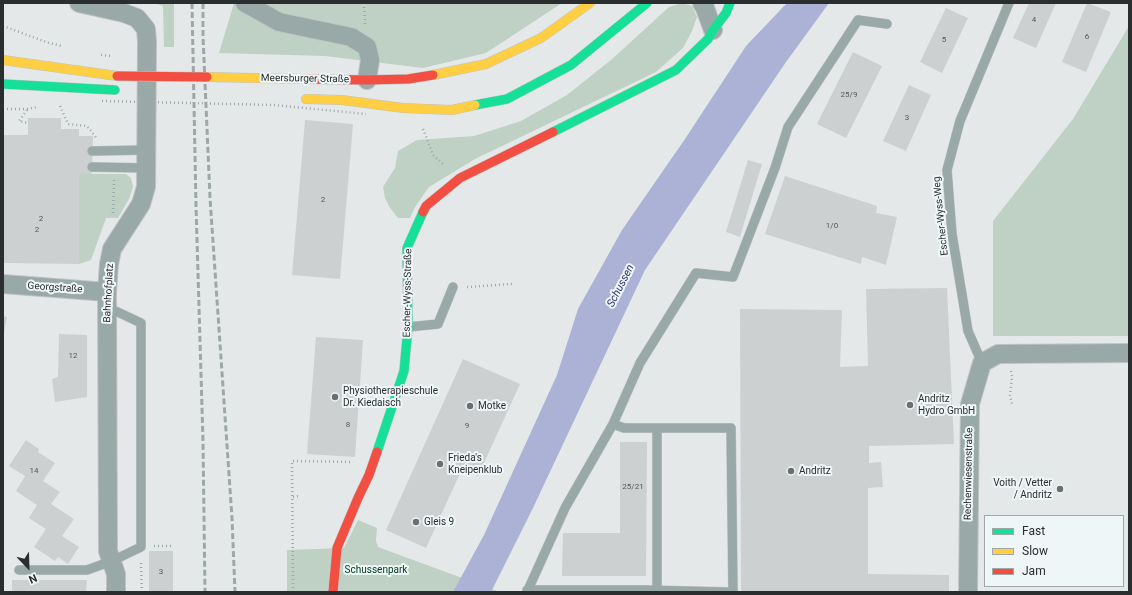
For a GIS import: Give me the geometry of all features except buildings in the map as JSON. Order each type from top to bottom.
[{"type":"street","name":"Bahnhofplatz","points":[[79,3],[124,13],[137,18],[146,29],[147,42],[146,187],[141,204],[112,249],[109,264],[107,299],[108,551],[116,574],[116,592]]},
{"type":"street","points":[[245,3],[279,22],[351,38],[367,47],[370,60],[367,80]]},
{"type":"street","name":"Meersburger Straße","points":[[3,60],[117,76],[367,80],[408,79],[443,74],[486,64],[541,38],[590,3]]},
{"type":"street","name":"Meersburger Straße","points":[[306,99],[342,100],[403,108],[452,110],[507,99],[571,65],[646,3]]},
{"type":"street","points":[[702,3],[713,30]]},
{"type":"street","name":"Escher-Wyss-Straße","points":[[333,592],[337,548],[369,475],[404,371],[408,327],[407,248],[426,206],[460,178],[676,70],[708,39],[726,13],[730,3]]},
{"type":"street","points":[[3,84],[115,90]]},
{"type":"street","name":"Georgstraße","points":[[3,284],[107,299]]},
{"type":"street","points":[[982,363],[998,354],[1129,353]]},
{"type":"street","name":"Rechenwiesenstraße","points":[[968,592],[970,404],[982,363]]},
{"type":"lane","name":"Escher-Wyss-Weg","points":[[982,363],[968,332],[952,234],[947,170],[960,121],[1009,3]]},
{"type":"lane","points":[[727,592],[657,590],[527,591],[566,508],[613,424],[640,363],[696,273],[734,277],[788,127],[858,20],[887,24]]},
{"type":"lane","points":[[92,151],[147,150]]},
{"type":"lane","points":[[92,167],[147,168]]},
{"type":"lane","points":[[408,327],[438,324],[453,287]]},
{"type":"lane","points":[[19,570],[87,570],[112,561],[141,547],[142,323],[107,299]]},
{"type":"lane","points":[[613,424],[624,428],[731,428],[733,592]]},
{"type":"lane","points":[[657,590],[658,428]]},
{"type":"path","points":[[3,26],[64,47]]},
{"type":"path","points":[[94,53],[101,55]]},
{"type":"path","points":[[102,101],[274,105],[366,114]]},
{"type":"path","points":[[27,109],[19,121],[28,123]]},
{"type":"path","points":[[62,110],[68,124],[87,126],[95,136]]},
{"type":"path","points":[[422,123],[433,155],[460,178]]},
{"type":"path","points":[[113,216],[114,168]]},
{"type":"path","points":[[453,287],[512,284]]},
{"type":"path","points":[[1009,354],[1012,377],[1010,395],[1012,404]]},
{"type":"path","points":[[293,592],[292,461],[373,463]]},
{"type":"path","points":[[293,496],[299,496]]},
{"type":"green space","points":[[154,3],[174,3],[174,47],[164,47],[163,6]]},
{"type":"green space","points":[[234,3],[562,3],[486,53],[423,68],[325,56],[219,53]]},
{"type":"green space","points":[[682,3],[692,6],[697,17],[692,31],[683,48],[656,72],[475,159],[429,187],[415,207],[410,218],[398,218],[390,208],[385,198],[383,187],[395,168],[398,151],[417,140],[474,136],[521,121],[567,95],[611,60],[669,7]]},
{"type":"green space","points":[[1129,26],[1129,336],[993,336],[993,221],[1073,119]]},
{"type":"green space","points":[[79,174],[126,174],[131,178],[133,187],[129,199],[118,218],[106,218],[91,260],[79,264]]},
{"type":"green space","name":"Schussenpark","points":[[358,520],[377,528],[376,541],[378,547],[500,592],[287,592],[287,550],[344,548]]},
{"type":"water","name":"Schussen","points":[[787,3],[829,3],[786,62],[645,270],[532,510],[491,592],[453,592],[484,535],[557,375],[578,309],[622,230],[685,139],[746,46]]},
{"type":"railway","points":[[192,3],[203,441],[205,592]]},
{"type":"railway","points":[[203,3],[210,198],[232,518],[235,592]]},
{"type":"traffic: fast","points":[[475,105],[507,99],[571,65],[647,3]]},
{"type":"traffic: fast","points":[[553,132],[676,70],[708,39],[726,13],[730,3]]},
{"type":"traffic: fast","points":[[3,84],[115,90]]},
{"type":"traffic: fast","points":[[377,452],[404,371],[408,327],[407,248],[423,212]]},
{"type":"traffic: slow","points":[[433,75],[486,64],[541,38],[590,3]]},
{"type":"traffic: slow","points":[[3,60],[117,76]]},
{"type":"traffic: slow","points":[[207,77],[305,79]]},
{"type":"traffic: slow","points":[[306,99],[342,100],[403,108],[452,110],[475,105]]},
{"type":"traffic: jam","points":[[305,79],[408,79],[433,75]]},
{"type":"traffic: jam","points":[[117,76],[207,77]]},
{"type":"traffic: jam","points":[[423,212],[426,206],[460,178],[553,132]]},
{"type":"traffic: jam","points":[[333,592],[337,548],[369,475],[377,452]]},
{"type":"place","name":"Physiotherapieschule Dr. Kiedaisch","points":[[335,397]]},
{"type":"place","name":"Andritz Hydro GmbH","points":[[910,405]]},
{"type":"place","name":"Motke","points":[[470,406]]},
{"type":"place","name":"Frieda's Kneipenklub","points":[[440,464]]},
{"type":"place","name":"Andritz","points":[[791,471]]},
{"type":"place","name":"Voith / Vetter / Andritz","points":[[1060,489]]},
{"type":"place","name":"Gleis 9","points":[[416,522]]}]
